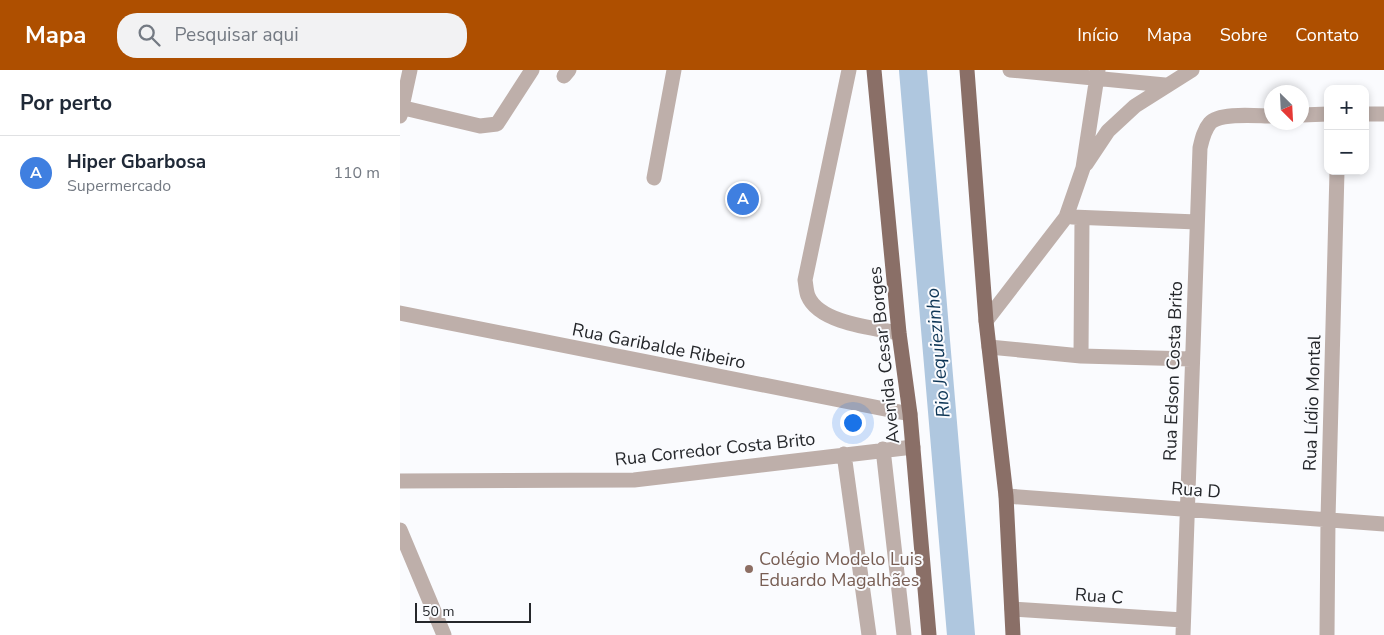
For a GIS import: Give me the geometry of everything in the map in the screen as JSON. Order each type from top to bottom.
[{"type":"main road","name":"Avenida Cesar Borges","points":[[874,70],[899,333],[910,414],[930,635]]},
{"type":"main road","points":[[967,70],[986,321],[1006,496],[1013,635]]},
{"type":"street","points":[[410,70],[401,111],[480,126],[497,124],[532,70]]},
{"type":"street","points":[[654,178],[674,70]]},
{"type":"street","points":[[849,70],[805,280],[808,296],[816,307],[830,316],[857,325],[899,333]]},
{"type":"street","points":[[1010,70],[1098,74],[1165,85]]},
{"type":"street","points":[[1083,168],[1108,131],[1135,106],[1165,85],[1192,70]]},
{"type":"street","points":[[986,321],[1066,217],[1083,168],[1098,74]]},
{"type":"street","points":[[1309,115],[1324,114]]},
{"type":"street","points":[[1369,114],[1384,114]]},
{"type":"street","name":"Rua Edson Costa Brito","points":[[1183,628],[1200,148],[1205,132],[1211,122],[1222,116],[1264,116]]},
{"type":"street","name":"Rua Lídio Montal","points":[[1327,635],[1328,518],[1337,175]]},
{"type":"street","points":[[1066,217],[1197,222]]},
{"type":"street","points":[[1081,356],[1082,218]]},
{"type":"street","name":"Rua Garibalde Ribeiro","points":[[400,314],[910,414]]},
{"type":"street","points":[[989,347],[1081,356],[1192,359]]},
{"type":"street","name":"Rua Corredor Costa Brito","points":[[400,481],[634,480],[883,449],[913,447]]},
{"type":"street","points":[[883,449],[904,635]]},
{"type":"street","points":[[844,454],[869,635]]},
{"type":"street","name":"Rua D","points":[[1006,496],[1328,518],[1384,524]]},
{"type":"street","points":[[400,530],[444,635]]},
{"type":"street","name":"Rua C","points":[[1012,609],[1183,628]]},
{"type":"waterway","name":"Rio Jequiezinho","points":[[913,70],[961,635]]},
{"type":"place","name":"Hiper Gbarbosa","points":[[743,199]]},
{"type":"place","name":"Colégio Modelo Luis Eduardo Magalhães","points":[[749,569]]}]
